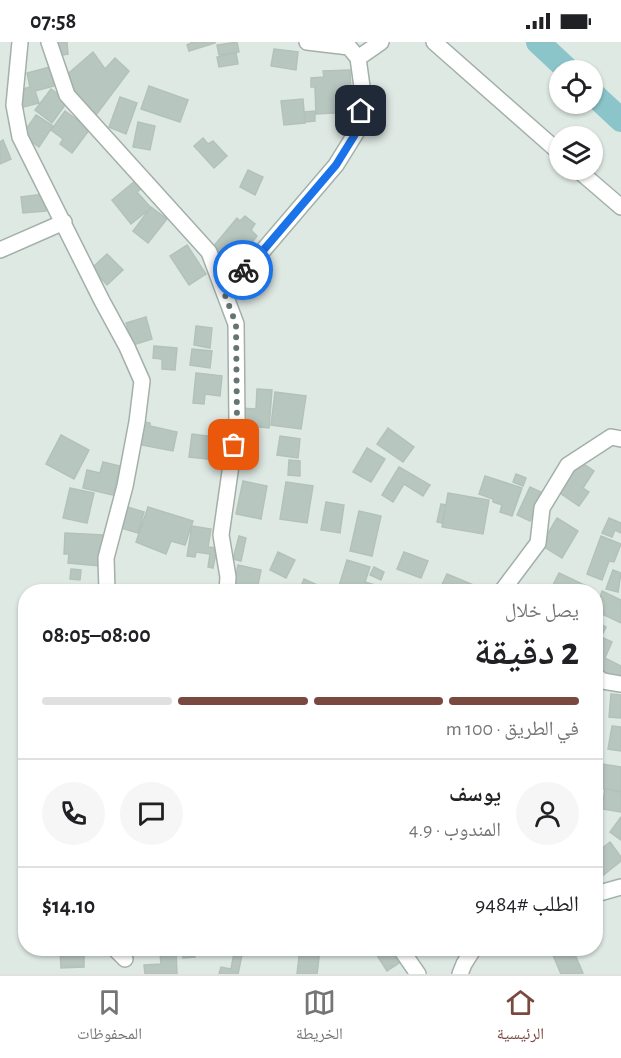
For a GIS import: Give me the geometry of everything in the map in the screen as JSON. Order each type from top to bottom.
[{"type":"street","points":[[20,42],[15,94],[17,126],[24,147],[102,301],[128,347],[142,381],[125,486],[106,558],[107,584]]},
{"type":"street","points":[[49,42],[67,95],[209,252],[236,324],[237,423],[221,535],[228,584]]},
{"type":"street","points":[[222,287],[255,260],[336,165],[359,128],[363,94],[358,58],[349,47],[307,42]]},
{"type":"street","points":[[358,58],[381,42]]},
{"type":"street","points":[[434,42],[549,143]]},
{"type":"street","points":[[590,180],[621,207]]},
{"type":"street","points":[[0,249],[64,222]]},
{"type":"street","points":[[507,584],[538,543],[542,508],[568,465],[610,437],[621,439]]},
{"type":"street","points":[[603,681],[621,684]]},
{"type":"street","points":[[603,892],[620,886]]},
{"type":"street","points":[[122,956],[125,959]]},
{"type":"street","points":[[406,956],[418,974]]},
{"type":"street","points":[[460,974],[469,956]]},
{"type":"building","points":[[53,42],[67,42],[68,54],[56,56]]},
{"type":"building","points":[[193,42],[215,43],[189,51],[187,45]]},
{"type":"building","points":[[237,42],[239,52],[219,55],[217,45]]},
{"type":"building","points":[[274,49],[298,52],[296,70],[271,66]]},
{"type":"building","points":[[93,52],[105,69],[115,58],[129,71],[96,115],[84,107],[63,78]]},
{"type":"building","points":[[236,53],[238,64],[219,67],[217,57]]},
{"type":"building","points":[[50,67],[54,86],[35,91],[39,103],[23,107],[19,90],[30,87],[27,73]]},
{"type":"building","points":[[350,70],[352,112],[316,114],[315,87],[311,87],[311,78],[324,77],[323,71]]},
{"type":"building","points":[[149,86],[188,100],[180,122],[141,109]]},
{"type":"building","points":[[51,89],[68,101],[52,123],[35,110]]},
{"type":"building","points":[[120,97],[137,103],[126,134],[109,127]]},
{"type":"building","points":[[303,99],[305,123],[284,125],[281,101]]},
{"type":"building","points":[[65,111],[90,129],[72,153],[60,144],[63,139],[51,130]]},
{"type":"building","points":[[315,111],[315,121],[305,122],[304,112]]},
{"type":"building","points":[[36,115],[53,126],[39,147],[22,135]]},
{"type":"building","points":[[138,122],[155,126],[150,150],[133,147]]},
{"type":"building","points":[[203,138],[208,144],[213,141],[227,156],[214,168],[194,146]]},
{"type":"building","points":[[3,140],[11,159],[0,164],[0,142]]},
{"type":"building","points":[[248,170],[263,177],[255,195],[240,187]]},
{"type":"building","points":[[135,181],[141,189],[137,192],[151,208],[131,224],[112,200]]},
{"type":"building","points":[[44,194],[46,211],[23,213],[21,197]]},
{"type":"building","points":[[151,207],[167,219],[148,243],[133,231]]},
{"type":"building","points":[[245,216],[255,224],[251,230],[257,236],[233,266],[238,270],[227,282],[219,276],[231,261],[213,247],[237,218],[240,221]]},
{"type":"building","points":[[187,245],[206,274],[189,285],[170,256]]},
{"type":"building","points":[[107,254],[123,270],[107,285],[92,268]]},
{"type":"building","points":[[146,317],[152,339],[133,345],[126,323]]},
{"type":"building","points":[[196,326],[212,328],[210,348],[194,345]]},
{"type":"building","points":[[154,346],[177,348],[175,370],[162,369],[162,359],[153,358]]},
{"type":"building","points":[[192,349],[212,351],[210,368],[190,365]]},
{"type":"building","points":[[196,373],[222,376],[220,396],[205,394],[204,404],[193,403]]},
{"type":"building","points":[[257,389],[272,390],[269,428],[238,425],[240,408],[256,409]]},
{"type":"building","points":[[275,392],[306,396],[301,429],[271,425]]},
{"type":"building","points":[[141,421],[150,423],[150,426],[177,432],[173,451],[136,444]]},
{"type":"building","points":[[388,428],[414,447],[403,462],[377,444]]},
{"type":"building","points":[[192,434],[221,438],[217,460],[189,457]]},
{"type":"building","points":[[61,435],[89,450],[74,479],[46,464]]},
{"type":"building","points":[[280,436],[300,439],[298,458],[277,455]]},
{"type":"building","points":[[367,448],[385,459],[371,482],[353,472]]},
{"type":"building","points":[[575,458],[594,471],[583,488],[589,492],[579,506],[554,489]]},
{"type":"building","points":[[289,460],[300,461],[300,476],[288,475]]},
{"type":"building","points":[[103,462],[120,466],[113,495],[83,488],[87,470],[100,473]]},
{"type":"building","points":[[399,467],[430,485],[423,496],[404,484],[393,502],[382,495]]},
{"type":"building","points":[[516,474],[526,478],[523,486],[513,482]]},
{"type":"building","points":[[485,476],[522,488],[512,516],[500,512],[502,505],[493,502],[493,499],[479,494]]},
{"type":"building","points":[[243,481],[267,486],[261,519],[236,514]]},
{"type":"building","points":[[286,482],[313,486],[307,523],[280,519]]},
{"type":"building","points":[[530,487],[543,493],[530,521],[517,515]]},
{"type":"building","points":[[70,488],[94,493],[87,523],[63,518]]},
{"type":"building","points":[[448,493],[489,500],[483,534],[442,527]]},
{"type":"building","points":[[326,502],[344,505],[340,533],[321,530]]},
{"type":"building","points":[[441,504],[446,505],[442,523],[437,522]]},
{"type":"building","points":[[124,506],[144,512],[138,533],[118,527]]},
{"type":"building","points":[[148,507],[193,521],[185,545],[171,541],[166,554],[136,542]]},
{"type":"building","points":[[359,511],[381,516],[372,556],[350,551]]},
{"type":"building","points":[[557,518],[578,531],[562,558],[541,545]]},
{"type":"building","points":[[609,518],[621,523],[621,533],[615,530],[612,537],[602,533]]},
{"type":"building","points":[[192,526],[211,529],[208,547],[217,548],[213,568],[208,567],[210,554],[196,552],[195,557],[187,556]]},
{"type":"building","points":[[65,533],[103,535],[100,566],[68,563],[69,554],[64,554]]},
{"type":"building","points":[[239,536],[246,538],[241,561],[233,559]]},
{"type":"building","points":[[601,536],[621,544],[614,562],[609,561],[602,580],[587,574]]},
{"type":"building","points":[[278,552],[295,560],[286,578],[270,570]]},
{"type":"building","points":[[404,552],[428,561],[421,578],[397,569]]},
{"type":"building","points":[[347,560],[370,567],[365,582],[372,584],[340,584]]},
{"type":"building","points":[[238,565],[261,570],[258,584],[234,584]]},
{"type":"building","points":[[374,567],[384,572],[381,580],[370,575]]},
{"type":"building","points":[[71,569],[81,570],[80,580],[70,579]]},
{"type":"building","points":[[613,570],[621,573],[618,592],[606,589]]},
{"type":"building","points":[[559,573],[582,584],[554,584]]},
{"type":"building","points":[[447,574],[471,584],[442,584]]},
{"type":"building","points":[[304,579],[315,584],[302,584]]},
{"type":"building","points":[[603,591],[621,600],[621,623],[603,614]]},
{"type":"building","points":[[603,638],[612,642],[605,658],[621,666],[621,681],[603,675]]},
{"type":"building","points":[[611,694],[621,695],[621,718],[609,717]]},
{"type":"building","points":[[612,726],[621,727],[621,751],[608,749]]},
{"type":"building","points":[[603,764],[621,767],[621,791],[603,789]]},
{"type":"building","points":[[605,789],[621,792],[621,812],[603,809]]},
{"type":"building","points":[[621,817],[621,840],[610,832]]},
{"type":"building","points":[[610,842],[621,857],[621,861],[603,875],[603,848]]},
{"type":"building","points":[[60,956],[84,956],[84,967],[61,968]]},
{"type":"building","points":[[160,956],[176,956],[177,974],[145,974],[144,965],[161,964]]},
{"type":"building","points":[[233,956],[242,956],[238,974],[219,974],[221,967],[231,969]]},
{"type":"building","points":[[299,956],[319,956],[317,974],[297,974]]},
{"type":"building","points":[[398,956],[402,961],[387,971],[378,957]]},
{"type":"building","points":[[553,956],[576,956],[583,973],[561,974]]},
{"type":"waterway","points":[[538,42],[557,60]]},
{"type":"waterway","points":[[603,103],[621,120]]},
{"type":"way so far","points":[[234,445],[237,423],[236,324],[222,287],[243,270]]},
{"type":"route","points":[[243,270],[255,260],[336,165],[359,128],[361,111]]}]
